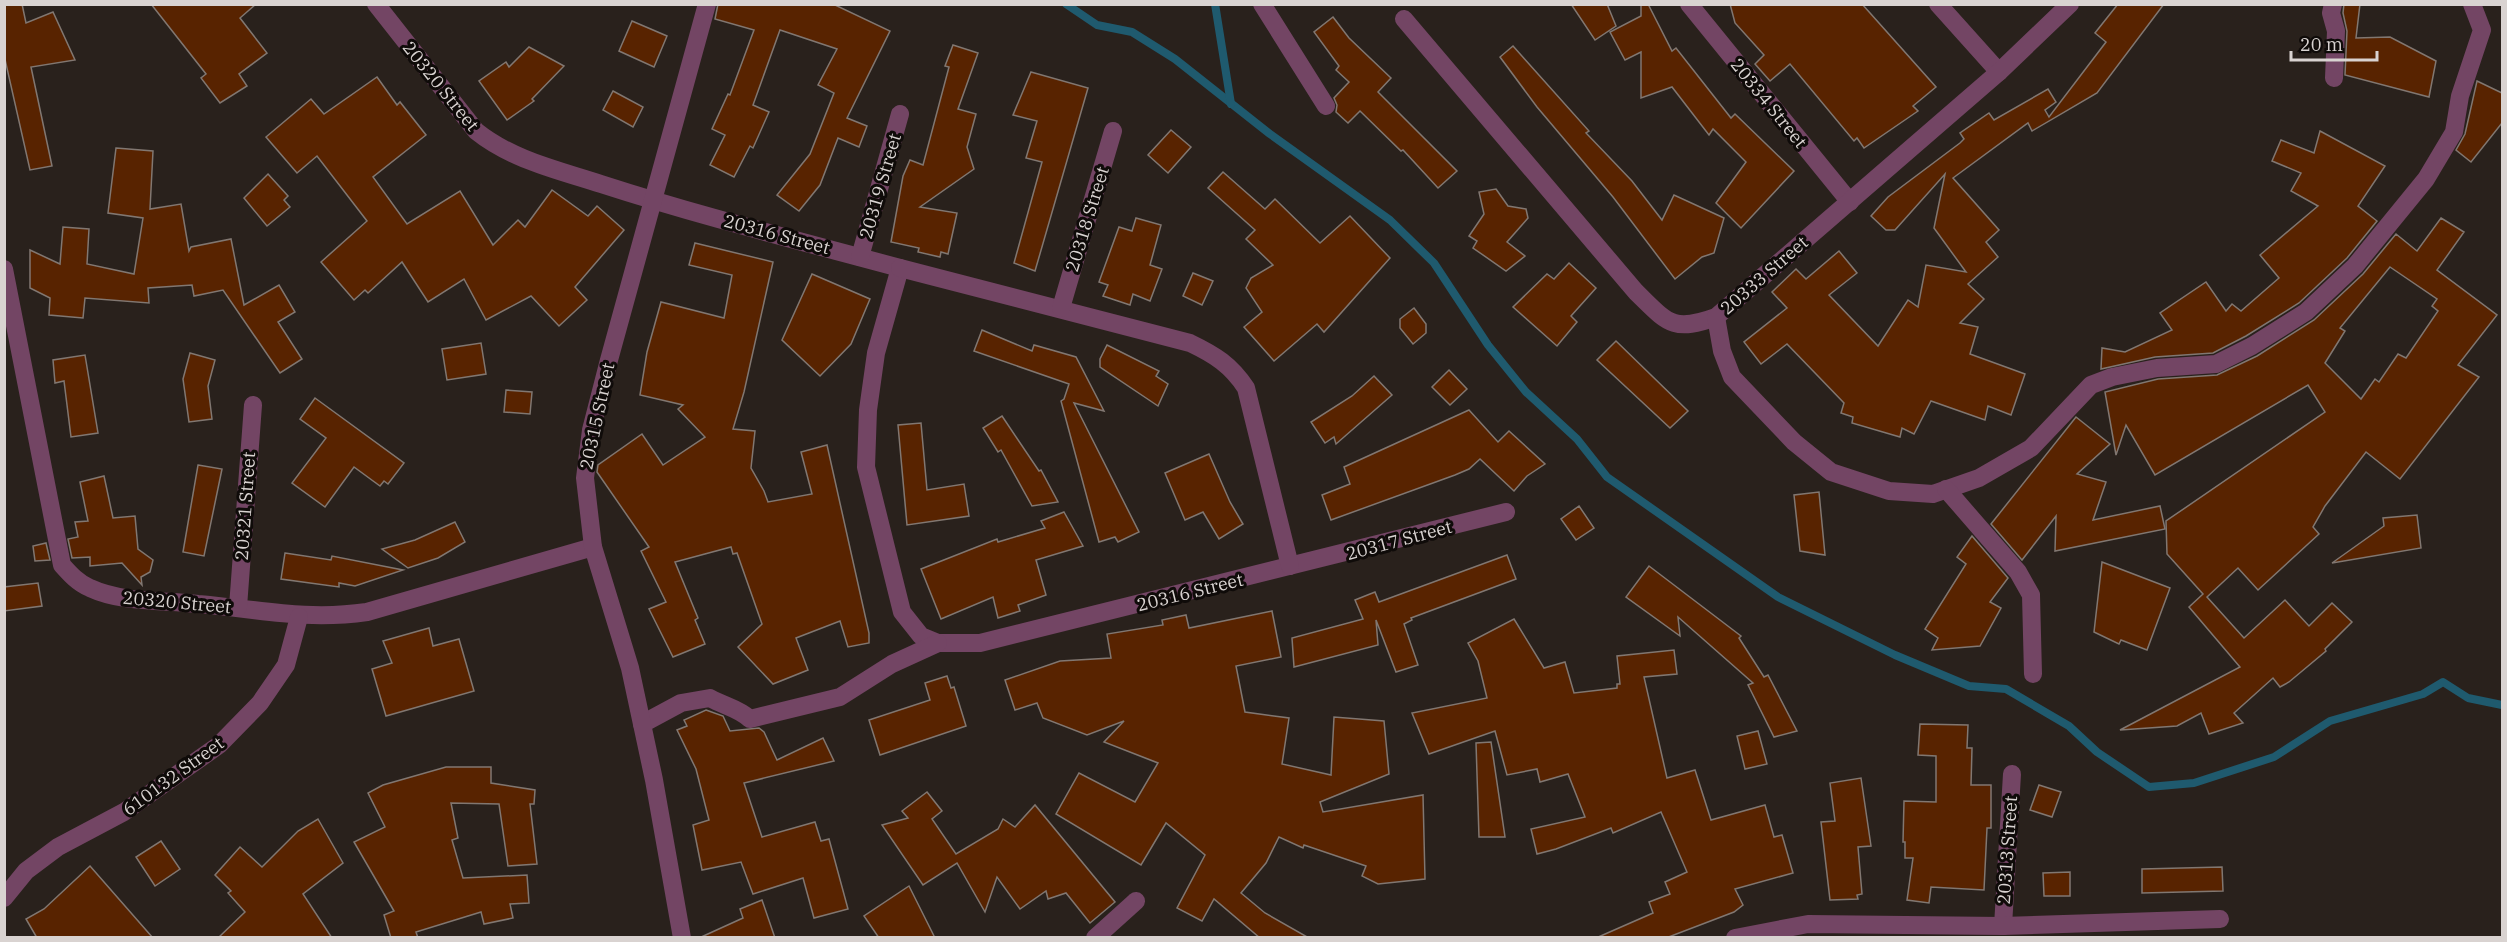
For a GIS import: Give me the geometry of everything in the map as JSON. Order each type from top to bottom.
[{"type":"street","name":"20320 Street","points":[[376,4],[476,131],[496,148],[653,201]]},
{"type":"street","name":"20315 Street","points":[[682,938],[630,668],[593,547],[585,478],[591,430],[707,4]]},
{"type":"street","points":[[1262,4],[1326,106]]},
{"type":"street","name":"20334 Street","points":[[1689,4],[1850,202]]},
{"type":"street","points":[[1938,4],[1999,72]]},
{"type":"street","name":"20333 Street","points":[[1404,19],[1636,292],[1663,319],[1679,325],[1692,326],[1716,317],[1999,72],[2070,4]]},
{"type":"street","points":[[2333,4],[2331,13],[2336,31],[2334,78]]},
{"type":"street","points":[[1716,317],[1722,351],[1732,377],[1794,442],[1831,472],[1889,491],[1933,494],[1979,478],[2031,448],[2091,385],[2112,377],[2157,368],[2216,364],[2252,346],[2306,312],[2355,266],[2426,179],[2454,132],[2460,96],[2482,30],[2472,4]]},
{"type":"street","name":"20319 Street","points":[[860,257],[900,114]]},
{"type":"street","name":"20318 Street","points":[[1061,308],[1113,130]]},
{"type":"street","name":"20316 Street","points":[[653,201],[1190,343],[1217,356],[1233,369],[1246,388],[1290,566],[980,643],[938,643]]},
{"type":"street","points":[[900,268],[876,353],[867,418],[866,467],[902,612],[921,636],[938,643]]},
{"type":"street","name":"20320 Street","points":[[4,269],[62,565],[75,579],[90,588],[114,596],[238,607],[299,617],[339,616],[367,612],[593,547]]},
{"type":"street","name":"20321 Street","points":[[238,607],[253,405]]},
{"type":"street","points":[[1946,489],[2018,572],[2031,595],[2033,675]]},
{"type":"street","name":"20317 Street","points":[[1290,566],[1506,512]]},
{"type":"street","name":"610132 Street","points":[[4,898],[26,871],[58,847],[124,812],[219,745],[260,703],[286,664],[299,617]]},
{"type":"street","points":[[642,724],[681,703],[710,698],[750,718],[840,697],[892,664],[938,643]]},
{"type":"street","name":"20313 Street","points":[[2003,926],[2012,774]]},
{"type":"street","points":[[1095,938],[1136,902]]},
{"type":"street","points":[[1735,938],[1808,924],[1953,932],[2003,926],[2115,931],[2220,920]]},
{"type":"building","points":[[4,4],[22,4],[26,23],[53,12],[75,60],[31,67],[52,166],[30,170],[4,55]]},
{"type":"building","points":[[151,4],[256,4],[240,18],[267,53],[239,74],[247,86],[220,103],[201,78],[206,74]]},
{"type":"building","points":[[718,4],[833,4],[890,31],[847,118],[867,126],[859,147],[838,138],[820,185],[799,211],[777,195],[810,154],[834,93],[818,85],[837,49],[780,30],[753,105],[769,112],[753,148],[750,146],[734,177],[710,165],[725,135],[712,129],[728,94],[730,95],[754,30],[715,19]]},
{"type":"building","points":[[1571,4],[1607,4],[1616,26],[1595,40]]},
{"type":"building","points":[[1641,4],[1648,4],[1672,51],[1676,48],[1731,118],[1735,114],[1794,171],[1741,228],[1716,203],[1746,162],[1713,129],[1709,135],[1672,87],[1641,98],[1641,52],[1625,60],[1610,32],[1641,16]]},
{"type":"building","points":[[1730,4],[1862,4],[1936,87],[1913,106],[1918,111],[1864,148],[1857,138],[1854,141],[1790,64],[1770,81],[1755,64],[1764,55],[1735,23]]},
{"type":"building","points":[[2118,4],[2164,4],[2097,93],[2032,131],[2028,123],[1953,178],[1999,230],[1986,242],[1998,257],[1968,284],[1984,299],[1960,323],[1978,327],[1970,354],[2025,374],[2011,415],[1988,406],[1985,420],[1931,401],[1914,434],[1902,428],[1900,437],[1852,423],[1853,417],[1841,413],[1844,403],[1787,344],[1761,364],[1744,342],[1787,308],[1772,292],[1796,269],[1806,279],[1839,251],[1857,273],[1829,295],[1878,346],[1908,300],[1918,307],[1926,265],[1966,272],[1934,228],[1945,174],[1895,230],[1886,230],[1871,216],[1888,197],[1960,143],[1964,139],[1960,133],[1989,113],[1994,120],[2048,89],[2056,102],[2045,110],[2049,117],[2106,42],[2095,33]]},
{"type":"building","points":[[2344,4],[2360,4],[2356,38],[2390,37],[2436,61],[2429,97],[2345,75],[2347,31],[2343,13]]},
{"type":"building","points":[[1333,17],[1349,38],[1391,78],[1378,92],[1457,171],[1438,188],[1403,150],[1401,151],[1360,111],[1348,123],[1336,112],[1337,105],[1334,98],[1349,82],[1336,70],[1339,66],[1314,32]]},
{"type":"building","points":[[632,21],[667,36],[654,67],[619,51]]},
{"type":"building","points":[[953,45],[978,53],[958,109],[976,114],[967,147],[974,169],[920,207],[957,213],[948,254],[941,252],[940,257],[918,252],[919,248],[891,242],[903,176],[910,160],[923,165],[949,67],[945,66]]},
{"type":"building","points":[[1513,46],[1589,131],[1586,133],[1632,181],[1662,220],[1674,195],[1724,218],[1714,253],[1702,257],[1675,279],[1613,197],[1537,107],[1500,57]]},
{"type":"building","points":[[529,47],[564,66],[532,99],[534,101],[507,120],[479,81],[506,62],[509,67]]},
{"type":"building","points":[[1031,72],[1088,88],[1035,271],[1014,263],[1042,162],[1026,158],[1037,121],[1013,115]]},
{"type":"building","points":[[377,77],[397,105],[400,102],[426,135],[373,177],[407,224],[460,191],[493,245],[518,220],[525,227],[552,190],[588,216],[597,206],[624,230],[575,287],[587,300],[559,326],[531,296],[486,320],[464,279],[428,302],[402,262],[368,293],[365,290],[354,300],[321,262],[367,221],[317,156],[297,173],[266,137],[311,99],[324,114]]},
{"type":"building","points":[[2477,81],[2502,93],[2502,123],[2471,162],[2456,150],[2465,134]]},
{"type":"building","points":[[613,91],[643,107],[633,127],[603,110]]},
{"type":"building","points":[[1171,130],[1191,147],[1168,173],[1148,155]]},
{"type":"building","points":[[2320,131],[2385,166],[2358,206],[2377,221],[2347,258],[2299,303],[2246,336],[2213,353],[2155,357],[2101,369],[2102,348],[2125,352],[2172,330],[2160,313],[2206,282],[2226,311],[2232,304],[2241,311],[2279,278],[2260,255],[2318,206],[2291,191],[2301,173],[2272,161],[2281,140],[2314,153]]},
{"type":"building","points":[[116,148],[153,151],[150,209],[181,204],[189,251],[191,247],[231,239],[244,305],[279,285],[295,312],[278,322],[302,359],[280,373],[223,290],[194,296],[192,285],[148,288],[149,303],[85,298],[83,318],[49,315],[50,298],[30,288],[30,250],[60,264],[63,227],[89,229],[87,264],[134,274],[143,218],[108,213]]},
{"type":"building","points":[[1223,172],[1265,209],[1275,199],[1320,243],[1350,216],[1390,258],[1324,332],[1317,324],[1274,361],[1244,327],[1262,312],[1246,288],[1251,278],[1273,265],[1246,239],[1255,230],[1208,188]]},
{"type":"building","points":[[268,174],[288,196],[284,200],[290,207],[267,226],[244,198]]},
{"type":"building","points":[[1496,189],[1508,206],[1526,209],[1528,218],[1507,242],[1525,256],[1506,271],[1473,248],[1477,241],[1469,236],[1484,214],[1479,192]]},
{"type":"building","points":[[1136,218],[1161,225],[1150,265],[1162,269],[1150,301],[1133,294],[1130,305],[1103,296],[1108,285],[1099,282],[1119,227],[1132,231]]},
{"type":"building","points":[[2441,218],[2464,232],[2437,270],[2497,315],[2458,365],[2479,377],[2400,479],[2366,452],[2325,506],[2313,527],[2319,534],[2258,590],[2238,568],[2207,597],[2244,638],[2285,600],[2309,626],[2332,603],[2352,622],[2325,649],[2326,651],[2289,682],[2280,687],[2273,678],[2234,713],[2243,723],[2209,734],[2201,713],[2177,726],[2120,730],[2240,667],[2189,607],[2203,594],[2167,554],[2166,521],[2325,412],[2308,385],[2155,475],[2126,425],[2116,455],[2105,392],[2158,379],[2217,375],[2257,356],[2314,320],[2363,274],[2396,234],[2417,251]],"holes":[[[2390,267],[2437,299],[2432,306],[2438,311],[2406,358],[2398,354],[2379,382],[2375,379],[2361,399],[2325,363],[2345,331],[2340,328]]]},
{"type":"building","points":[[695,243],[773,262],[744,392],[733,429],[755,431],[751,468],[768,502],[812,494],[801,452],[827,445],[869,633],[869,643],[848,647],[840,621],[796,638],[808,670],[773,684],[738,647],[762,624],[737,553],[733,554],[731,547],[675,562],[698,618],[695,620],[705,644],[673,657],[649,609],[666,602],[641,551],[649,547],[597,472],[598,465],[642,434],[663,465],[705,437],[678,409],[683,405],[640,395],[647,352],[661,302],[724,318],[732,275],[689,265]]},
{"type":"building","points":[[1569,263],[1596,288],[1571,316],[1577,322],[1557,346],[1513,307],[1547,274],[1554,279]]},
{"type":"building","points":[[1193,273],[1213,281],[1202,305],[1183,296]]},
{"type":"building","points":[[812,274],[870,299],[851,344],[820,376],[782,340]]},
{"type":"building","points":[[1414,308],[1426,324],[1426,333],[1413,344],[1400,328],[1400,319]]},
{"type":"building","points":[[982,330],[1032,351],[1034,345],[1076,357],[1104,411],[1074,403],[1139,532],[1118,542],[1115,537],[1099,542],[1061,401],[1064,399],[1069,384],[974,351]]},
{"type":"building","points":[[1616,341],[1688,411],[1670,428],[1597,360]]},
{"type":"building","points":[[481,343],[486,374],[447,380],[442,349]]},
{"type":"building","points":[[1107,345],[1159,371],[1156,376],[1168,384],[1158,406],[1100,367],[1100,359]]},
{"type":"building","points":[[190,353],[215,360],[208,386],[212,419],[189,422],[183,379]]},
{"type":"building","points":[[85,355],[98,433],[71,437],[64,381],[55,383],[53,360]]},
{"type":"building","points":[[1449,370],[1467,389],[1450,405],[1432,387]]},
{"type":"building","points":[[1374,376],[1392,395],[1336,444],[1334,437],[1325,443],[1311,422],[1352,396]]},
{"type":"building","points":[[506,390],[532,392],[530,414],[504,412]]},
{"type":"building","points":[[315,398],[404,463],[388,484],[384,481],[380,486],[354,467],[325,507],[292,483],[326,438],[300,419]]},
{"type":"building","points":[[1469,410],[1498,442],[1509,431],[1545,464],[1527,476],[1514,491],[1480,459],[1469,469],[1455,475],[1331,520],[1322,495],[1350,484],[1344,467]]},
{"type":"building","points":[[1002,416],[1039,471],[1041,470],[1058,502],[1032,506],[1001,450],[998,452],[983,428]]},
{"type":"building","points":[[2076,417],[2110,444],[2077,474],[2106,482],[2093,520],[2160,506],[2165,529],[2055,551],[2056,516],[2022,560],[1991,524]]},
{"type":"building","points":[[921,423],[927,490],[964,484],[969,516],[907,525],[898,425]]},
{"type":"building","points":[[1209,454],[1230,502],[1243,524],[1219,539],[1203,512],[1185,520],[1165,473]]},
{"type":"building","points":[[198,465],[222,469],[204,556],[183,552]]},
{"type":"building","points":[[104,476],[113,518],[135,516],[138,549],[153,560],[150,572],[141,577],[142,585],[122,563],[90,566],[90,557],[72,558],[68,539],[78,537],[75,522],[88,521],[80,482]]},
{"type":"building","points":[[1819,492],[1825,555],[1800,551],[1794,495]]},
{"type":"building","points":[[1579,506],[1594,528],[1576,540],[1561,519]]},
{"type":"building","points":[[1064,512],[1083,546],[1036,560],[1046,595],[1018,605],[1020,611],[998,618],[993,597],[941,619],[921,569],[997,539],[998,542],[1045,528],[1041,521]]},
{"type":"building","points":[[2417,515],[2421,548],[2332,563],[2384,526],[2383,518]]},
{"type":"building","points":[[455,522],[465,542],[438,558],[408,568],[382,549],[415,540]]},
{"type":"building","points":[[1972,536],[2008,578],[1990,602],[2001,608],[1980,646],[1932,650],[1938,638],[1925,629],[1966,564],[1957,557]]},
{"type":"building","points":[[46,543],[50,560],[35,561],[33,546]]},
{"type":"building","points":[[285,553],[331,560],[332,556],[403,570],[355,586],[339,583],[339,587],[281,579]]},
{"type":"building","points":[[1507,555],[1516,579],[1411,618],[1412,620],[1404,624],[1418,665],[1396,672],[1376,620],[1378,645],[1294,667],[1292,638],[1363,619],[1355,600],[1375,592],[1379,602]]},
{"type":"building","points":[[2102,562],[2170,588],[2147,650],[2121,640],[2119,644],[2094,632]]},
{"type":"building","points":[[1649,566],[1741,636],[1739,638],[1764,677],[1768,675],[1797,731],[1774,737],[1748,685],[1753,683],[1678,617],[1680,636],[1626,597]]},
{"type":"building","points":[[38,583],[42,606],[4,611],[4,587]]},
{"type":"building","points":[[1272,611],[1281,657],[1236,666],[1245,712],[1289,718],[1282,764],[1331,775],[1334,717],[1384,721],[1389,774],[1320,802],[1323,812],[1423,795],[1425,879],[1378,884],[1362,876],[1366,866],[1304,845],[1303,848],[1279,837],[1266,863],[1241,893],[1265,913],[1309,938],[1260,938],[1214,899],[1202,921],[1177,908],[1205,855],[1166,823],[1141,865],[1056,814],[1079,773],[1135,802],[1158,763],[1104,742],[1124,721],[1087,735],[1043,718],[1037,703],[1015,710],[1005,680],[1060,661],[1111,658],[1107,634],[1163,625],[1162,620],[1186,615],[1189,628]]},
{"type":"building","points":[[1514,619],[1544,668],[1565,662],[1574,693],[1617,688],[1617,684],[1620,684],[1617,656],[1674,650],[1677,674],[1644,677],[1667,778],[1695,770],[1711,820],[1765,805],[1774,837],[1782,835],[1793,873],[1735,889],[1743,905],[1734,912],[1666,938],[1596,938],[1653,913],[1649,902],[1670,894],[1665,882],[1687,872],[1661,812],[1613,833],[1611,828],[1537,854],[1531,829],[1585,817],[1568,774],[1540,782],[1537,769],[1507,775],[1495,731],[1429,754],[1412,713],[1487,698],[1478,661],[1468,643]]},
{"type":"building","points":[[429,628],[433,646],[459,639],[474,691],[386,716],[372,669],[392,663],[383,641]]},
{"type":"building","points":[[947,676],[951,688],[954,687],[966,726],[880,755],[869,720],[930,700],[925,683]]},
{"type":"building","points":[[706,710],[723,716],[730,731],[759,728],[764,732],[777,760],[823,738],[834,761],[744,783],[762,837],[815,822],[821,841],[829,839],[848,909],[814,918],[803,878],[753,894],[741,862],[702,870],[693,825],[709,820],[696,769],[677,730],[687,726],[684,720]]},
{"type":"building","points":[[1920,724],[1968,725],[1967,748],[1972,748],[1971,785],[1991,785],[1991,828],[1987,828],[1984,890],[1931,887],[1929,903],[1907,900],[1913,858],[1905,858],[1905,842],[1903,842],[1904,801],[1936,802],[1936,756],[1918,755]]},
{"type":"building","points":[[1758,731],[1767,764],[1745,769],[1737,736]]},
{"type":"building","points":[[1491,742],[1505,837],[1479,837],[1476,743]]},
{"type":"building","points":[[446,767],[491,767],[491,783],[535,790],[534,804],[530,804],[537,864],[508,866],[499,804],[451,803],[458,838],[452,840],[463,878],[527,875],[529,903],[510,904],[513,918],[484,924],[481,912],[416,932],[418,938],[391,938],[384,915],[394,911],[354,842],[385,827],[368,793],[383,785]]},
{"type":"building","points":[[1861,778],[1871,846],[1858,847],[1862,894],[1857,895],[1858,899],[1830,900],[1821,822],[1835,821],[1830,783]]},
{"type":"building","points":[[2039,785],[2061,792],[2052,817],[2030,810]]},
{"type":"building","points":[[927,792],[942,811],[932,819],[956,854],[998,829],[1003,819],[1015,827],[1035,805],[1115,902],[1090,923],[1066,893],[1048,899],[1046,891],[1020,909],[997,877],[985,912],[957,863],[923,885],[882,825],[908,818],[902,811]]},
{"type":"building","points":[[318,819],[343,863],[303,894],[332,938],[218,938],[245,912],[228,893],[231,891],[215,875],[240,847],[262,867],[298,831]]},
{"type":"building","points":[[161,841],[180,869],[155,886],[136,857]]},
{"type":"building","points":[[90,866],[153,938],[37,938],[26,919],[44,909]]},
{"type":"building","points":[[2222,867],[2223,891],[2142,893],[2142,869]]},
{"type":"building","points":[[2070,872],[2070,896],[2044,896],[2043,873]]},
{"type":"building","points":[[909,886],[935,938],[879,938],[864,916]]},
{"type":"building","points":[[762,900],[775,938],[699,938],[743,918],[740,909]]},
{"type":"waterway","points":[[1066,4],[1097,25],[1132,32],[1175,59],[1270,134],[1390,220],[1434,263],[1488,345],[1526,392],[1577,439],[1607,477],[1778,597],[1895,655],[1969,686],[2006,689],[2069,726],[2097,752],[2149,787],[2194,783],[2274,757],[2330,721],[2423,694],[2443,682],[2468,698],[2502,705]]},
{"type":"waterway","points":[[1215,4],[1231,104]]}]
